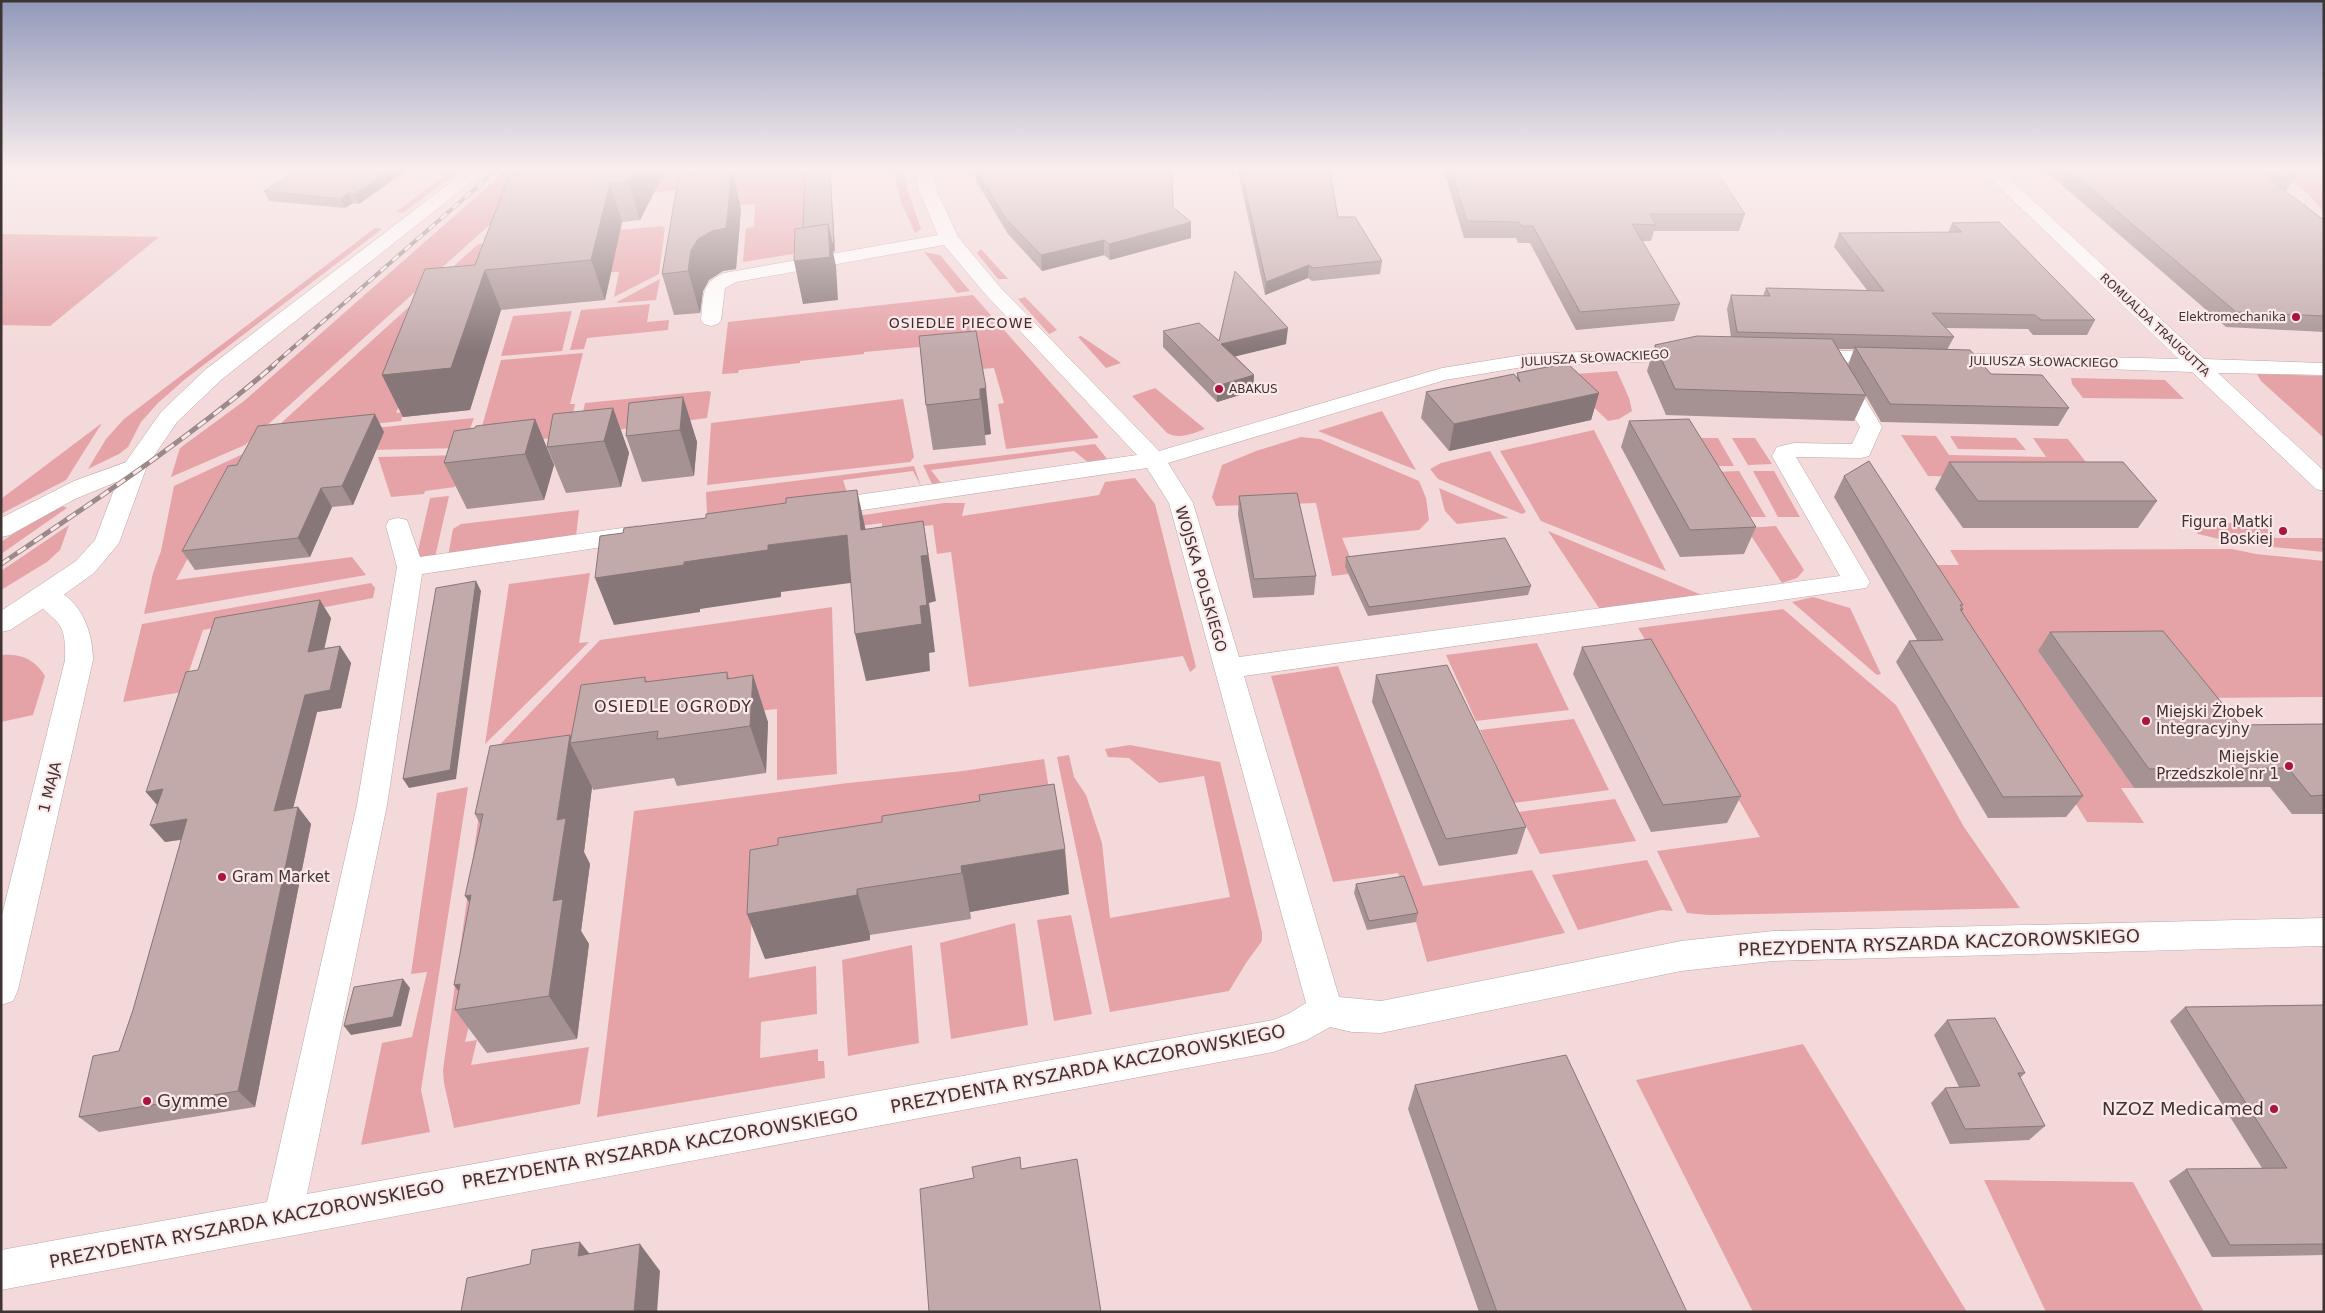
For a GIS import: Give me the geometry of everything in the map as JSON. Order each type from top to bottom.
[{"type":"street","points":[[1,623],[85,568],[106,543],[135,466],[169,417],[213,375],[402,228]]},
{"type":"street","name":"WOJSKA POLSKIEGO","points":[[944,228],[949,239],[994,291],[1154,460],[1181,504],[1325,1008]]},
{"type":"street","name":"ROMUALDA TRAUGUTTA","points":[[2052,228],[2324,484]]},
{"type":"street","points":[[711,320],[715,287],[719,282],[731,277],[949,239]]},
{"type":"street","name":"JULIUSZA SŁOWACKIEGO","points":[[800,511],[1154,460],[1442,374],[1529,360],[1621,355],[1705,354]]},
{"type":"street","name":"JULIUSZA SŁOWACKIEGO","points":[[1781,355],[2324,369]]},
{"type":"street","points":[[1227,669],[1857,582],[1784,456],[1784,452],[1794,450],[1861,451],[1871,427],[1829,356]]},
{"type":"street","points":[[1,529],[28,512],[76,487],[135,466]]},
{"type":"street","points":[[283,1217],[372,805],[410,567],[398,526]]},
{"type":"street","points":[[410,567],[662,530]]},
{"type":"street","name":"1 MAJA","points":[[1,990],[79,660],[80,639],[73,619],[46,595]]},
{"type":"street","name":"PREZYDENTA RYSZARDA KACZOROWSKIEGO","points":[[1,1270],[1273,1036],[1297,1030],[1314,1019],[1325,1008],[1338,1014],[1381,1017],[1681,956],[1773,946],[2027,938],[2324,932]]},
{"type":"shaded area","points":[[375,228],[382,229],[184,380],[158,403],[141,422],[128,447],[119,454],[88,469],[106,439],[124,419]]},
{"type":"shaded area","points":[[440,228],[486,228],[245,445],[171,477],[180,448],[244,401]]},
{"type":"shaded area","points":[[495,228],[525,228],[489,239],[483,239]]},
{"type":"shaded area","points":[[638,228],[665,228],[659,274],[614,297],[619,272],[548,274],[412,376],[396,413],[404,412],[401,421],[287,433],[279,425],[478,244]]},
{"type":"shaded area","points":[[746,228],[805,228],[805,252],[743,262]]},
{"type":"shaded area","points":[[913,228],[921,228],[921,229],[915,233]]},
{"type":"shaded area","points":[[1,234],[159,237],[50,326],[1,325]]},
{"type":"shaded area","points":[[981,249],[1008,279],[998,279],[977,253]]},
{"type":"shaded area","points":[[924,252],[940,255],[970,291],[957,293]]},
{"type":"shaded area","points":[[660,279],[656,300],[617,303],[617,302]]},
{"type":"shaded area","points":[[973,295],[1098,438],[1006,449],[998,404],[1004,403],[994,368],[956,371],[942,345],[864,352],[864,354],[800,361],[800,363],[739,370],[738,373],[722,374],[728,322]]},
{"type":"shaded area","points":[[1025,297],[1057,330],[1049,334],[1018,299]]},
{"type":"shaded area","points":[[650,304],[647,322],[669,320],[668,330],[587,338],[584,349],[570,350],[581,310]]},
{"type":"shaded area","points":[[572,311],[562,351],[501,356],[513,316]]},
{"type":"shaded area","points":[[1081,336],[1121,363],[1106,368],[1078,337]]},
{"type":"shaded area","points":[[583,353],[570,404],[575,404],[568,436],[476,447],[501,360]]},
{"type":"shaded area","points":[[1617,371],[1629,398],[1632,411],[1619,419],[1608,421],[1561,375]]},
{"type":"shaded area","points":[[2257,374],[2324,376],[2324,438],[2261,381]]},
{"type":"shaded area","points":[[2071,378],[2165,380],[2184,399],[2083,398],[2072,384]]},
{"type":"shaded area","points":[[1155,388],[1205,429],[1181,436],[1167,433],[1132,396]]},
{"type":"shaded area","points":[[711,392],[707,418],[578,435],[585,403]]},
{"type":"shaded area","points":[[903,399],[914,457],[910,462],[707,485],[711,423]]},
{"type":"shaded area","points":[[1382,411],[1416,470],[1318,431]]},
{"type":"shaded area","points":[[474,418],[463,448],[367,450],[374,428]]},
{"type":"shaded area","points":[[102,423],[66,480],[1,514],[1,499]]},
{"type":"shaded area","points":[[1594,430],[1666,571],[1541,521],[1500,451]]},
{"type":"shaded area","points":[[1901,435],[1936,436],[1949,455],[2046,457],[2033,438],[2068,439],[2100,480],[1928,476]]},
{"type":"shaded area","points":[[1950,436],[2016,438],[2026,450],[1958,449]]},
{"type":"shaded area","points":[[1301,437],[1320,439],[1419,481],[1426,498],[1429,520],[1419,530],[1342,538],[1357,573],[1332,576],[1316,503],[1216,506],[1212,497],[1222,465],[1256,451]]},
{"type":"shaded area","points":[[1694,438],[1718,438],[1734,466],[1708,466]]},
{"type":"shaded area","points":[[1732,438],[1755,438],[1772,464],[1748,465]]},
{"type":"shaded area","points":[[1095,444],[1108,460],[1089,463],[1074,451],[931,470],[941,483],[932,484],[923,465]]},
{"type":"shaded area","points":[[1490,451],[1526,512],[1522,514],[1438,479],[1430,469],[1441,463]]},
{"type":"shaded area","points":[[245,453],[176,580],[352,557],[366,575],[144,614],[153,573],[161,551],[174,486]]},
{"type":"shaded area","points":[[464,455],[455,487],[425,491],[424,494],[391,497],[378,457]]},
{"type":"shaded area","points":[[914,466],[921,486],[913,471],[843,480],[848,495],[707,514],[706,492]]},
{"type":"shaded area","points":[[1739,471],[1766,517],[1740,517],[1714,472]]},
{"type":"shaded area","points":[[1753,471],[1774,471],[1800,517],[1778,517]]},
{"type":"shaded area","points":[[1135,478],[1155,504],[1196,667],[1190,672],[1183,656],[969,687],[951,552],[937,554],[933,525],[882,531],[882,523],[785,536],[744,533],[944,503],[965,503],[962,516],[1099,495],[1105,482]]},
{"type":"shaded area","points":[[1439,488],[1509,518],[1457,524],[1445,511]]},
{"type":"shaded area","points":[[449,496],[435,557],[421,559],[417,555],[430,498]]},
{"type":"shaded area","points":[[60,505],[67,508],[1,554],[1,542],[46,512]]},
{"type":"shaded area","points":[[579,510],[576,536],[448,556],[453,529],[461,524]]},
{"type":"shaded area","points":[[2188,523],[2263,523],[2275,538],[2324,538],[2324,552],[2241,544],[2198,534]]},
{"type":"shaded area","points":[[69,525],[60,550],[47,562],[1,590],[1,571]]},
{"type":"shaded area","points":[[1776,526],[1804,570],[1797,578],[1782,583],[1746,528]]},
{"type":"shaded area","points":[[1548,531],[1709,598],[1601,611]]},
{"type":"shaded area","points":[[2232,549],[2256,554],[2324,561],[2324,697],[2201,698],[2038,651],[2134,788],[2121,788],[2144,823],[2087,822],[1928,565],[1959,565],[1950,550]]},
{"type":"shaded area","points":[[590,573],[579,643],[589,642],[485,744],[509,584]]},
{"type":"shaded area","points":[[371,583],[375,588],[373,598],[203,630],[182,692],[123,702],[142,624]]},
{"type":"shaded area","points":[[1813,597],[1850,608],[1881,674],[1877,675],[1792,602]]},
{"type":"shaded area","points":[[832,607],[837,774],[777,780],[777,709],[593,728],[488,950],[465,1042],[477,1040],[471,1065],[589,1047],[580,1104],[454,1128],[443,1070],[487,758],[600,640]]},
{"type":"shaded area","points":[[1783,609],[1896,705],[1964,827],[2020,908],[1708,915],[1687,913],[1657,851],[1760,837],[1638,628]]},
{"type":"shaded area","points":[[1537,643],[1569,710],[1476,721],[1446,655]]},
{"type":"shaded area","points":[[1,655],[14,655],[26,658],[37,665],[45,676],[33,715],[1,722]]},
{"type":"shaded area","points":[[1338,666],[1423,886],[1532,870],[1565,933],[1427,962],[1416,922],[1398,873],[1333,882],[1271,676]]},
{"type":"shaded area","points":[[1574,719],[1609,790],[1514,803],[1480,730]]},
{"type":"shaded area","points":[[1130,745],[1220,762],[1262,932],[1262,941],[1229,991],[1110,1012],[1057,757],[1069,755],[1074,777],[1086,795],[1102,843],[1110,918],[1230,897],[1204,776],[1159,783],[1129,758],[1108,757],[1105,749]]},
{"type":"shaded area","points":[[1044,759],[1054,819],[753,884],[749,978],[816,966],[817,1014],[761,1022],[760,1058],[818,1049],[818,1061],[824,1061],[825,1078],[597,1117],[634,811],[848,783],[963,771]]},
{"type":"shaded area","points":[[468,787],[421,1090],[430,1132],[361,1145],[382,1043],[412,1037],[427,972],[411,974],[437,793]]},
{"type":"shaded area","points":[[1615,799],[1636,841],[1540,854],[1519,812]]},
{"type":"shaded area","points":[[1647,860],[1673,911],[1661,910],[1578,930],[1552,875]]},
{"type":"shaded area","points":[[1071,915],[1092,1014],[1054,1021],[1037,920]]},
{"type":"shaded area","points":[[1015,923],[1028,1025],[951,1039],[940,943]]},
{"type":"shaded area","points":[[912,945],[919,1043],[848,1056],[842,960]]},
{"type":"shaded area","points":[[1803,1044],[1967,1312],[1753,1312],[1636,1080]]},
{"type":"shaded area","points":[[1984,1180],[2133,1182],[2204,1312],[2046,1312]]},
{"type":"building","points":[[489,228],[599,228],[591,260],[485,270],[451,368],[382,375],[425,269],[475,265]]},
{"type":"building","points":[[670,228],[725,228],[712,231],[698,239],[691,250],[688,271],[662,274]]},
{"type":"building","points":[[828,228],[830,257],[794,261],[795,229]]},
{"type":"building","points":[[829,228],[833,228],[834,243],[832,243]]},
{"type":"building","points":[[1015,228],[1168,228],[1109,244],[1104,240],[1041,255]]},
{"type":"building","points":[[1254,228],[1362,228],[1382,261],[1313,268],[1309,265],[1266,282]]},
{"type":"building","points":[[1534,228],[1635,228],[1680,304],[1580,312]]},
{"type":"building","points":[[1958,228],[2005,228],[2095,320],[2041,320],[2035,315],[1932,313],[1954,337],[1737,332],[1731,295],[1770,296],[1766,288],[1884,291],[1839,233],[1962,232]]},
{"type":"building","points":[[2137,228],[2324,228],[2324,316],[2236,312]]},
{"type":"building","points":[[1235,271],[1288,328],[1221,344],[1254,375],[1217,386],[1163,331],[1199,323],[1219,341]]},
{"type":"building","points":[[976,331],[986,388],[980,389],[980,399],[926,405],[919,336]]},
{"type":"building","points":[[1697,336],[1832,339],[1866,395],[1675,389],[1655,345]]},
{"type":"building","points":[[1855,347],[1970,350],[1991,374],[2042,375],[2069,408],[1890,404]]},
{"type":"building","points":[[1567,363],[1599,393],[1454,424],[1426,392],[1514,374],[1520,382],[1517,373]]},
{"type":"building","points":[[683,397],[680,430],[626,436],[629,403]]},
{"type":"building","points":[[613,408],[604,441],[547,447],[553,414]]},
{"type":"building","points":[[375,414],[342,486],[321,488],[298,538],[182,551],[228,466],[237,465],[258,426]]},
{"type":"building","points":[[535,419],[525,454],[444,463],[454,431],[475,428],[476,426]]},
{"type":"building","points":[[1689,419],[1756,527],[1690,530],[1629,421]]},
{"type":"building","points":[[1869,461],[1963,605],[1960,605],[1963,609],[1960,609],[2083,796],[2003,797],[1909,641],[1943,640],[1844,476]]},
{"type":"building","points":[[1949,462],[2123,462],[2157,501],[1978,501]]},
{"type":"building","points":[[857,490],[861,530],[923,521],[928,555],[921,556],[927,605],[920,606],[922,624],[855,634],[847,535],[768,545],[768,550],[684,562],[684,565],[595,578],[600,536],[623,533],[624,528],[706,518],[706,514],[786,503],[786,498]]},
{"type":"building","points":[[1297,493],[1316,576],[1254,579],[1239,496]]},
{"type":"building","points":[[1505,538],[1531,586],[1369,607],[1346,557]]},
{"type":"building","points":[[476,581],[450,770],[403,779],[436,588]]},
{"type":"building","points":[[320,600],[308,652],[340,646],[330,690],[305,695],[274,811],[298,807],[238,1091],[79,1117],[93,1056],[119,1051],[133,1010],[187,819],[150,825],[163,789],[146,792],[186,672],[198,670],[215,618]]},
{"type":"building","points":[[2163,631],[2240,725],[2324,724],[2324,795],[2311,796],[2288,768],[2149,769],[2050,632]]},
{"type":"building","points":[[1651,639],[1741,796],[1663,805],[1582,647]]},
{"type":"building","points":[[1447,665],[1526,827],[1446,839],[1376,675]]},
{"type":"building","points":[[727,672],[727,679],[753,675],[750,726],[657,739],[658,731],[570,743],[581,685],[645,677],[645,682]]},
{"type":"building","points":[[570,735],[557,820],[566,818],[553,901],[563,899],[549,996],[455,1010],[460,984],[454,985],[471,895],[465,896],[483,814],[475,814],[490,746]]},
{"type":"building","points":[[1054,784],[1065,849],[961,866],[962,873],[857,889],[857,895],[747,914],[750,850],[778,845],[778,838],[882,822],[882,816],[980,801],[979,795]]},
{"type":"building","points":[[1404,876],[1418,913],[1369,921],[1356,884]]},
{"type":"building","points":[[403,979],[393,1017],[344,1026],[354,987]]},
{"type":"building","points":[[2324,1005],[2324,1244],[2230,1245],[2186,1169],[2287,1168],[2185,1007]]},
{"type":"building","points":[[1995,1018],[2025,1073],[2018,1073],[2045,1126],[1965,1129],[1945,1088],[1980,1086],[1947,1020]]},
{"type":"building","points":[[1566,1055],[1687,1312],[1497,1312],[1415,1085]]},
{"type":"building","points":[[1020,1157],[1021,1169],[1077,1159],[1101,1312],[929,1312],[920,1189],[974,1178],[972,1167]]},
{"type":"building","points":[[580,1242],[578,1256],[640,1244],[634,1312],[461,1312],[467,1278],[530,1264],[532,1250]]},
{"type":"railway","points":[[272,366],[430,228]]},
{"type":"railway","points":[[1,564],[175,444],[274,365]]},
{"type":"place","name":"Elektromechanika","points":[[2296,317]]},
{"type":"place","name":"ABAKUS","points":[[1219,389]]},
{"type":"place","name":"Figura Matki Boskiej","points":[[2283,531]]},
{"type":"place","name":"Miejski Żłobek Integracyjny","points":[[2146,721]]},
{"type":"place","name":"Miejskie Przedszkole nr 1","points":[[2289,766]]},
{"type":"place","name":"Gram Market","points":[[222,877]]},
{"type":"place","name":"Gymme","points":[[147,1101]]},
{"type":"place","name":"NZOZ Medicamed","points":[[2274,1109]]},
{"type":"district","name":"OSIEDLE PIECOWE","points":[[961,323]]},
{"type":"district","name":"OSIEDLE OGRODY","points":[[673,706]]}]
